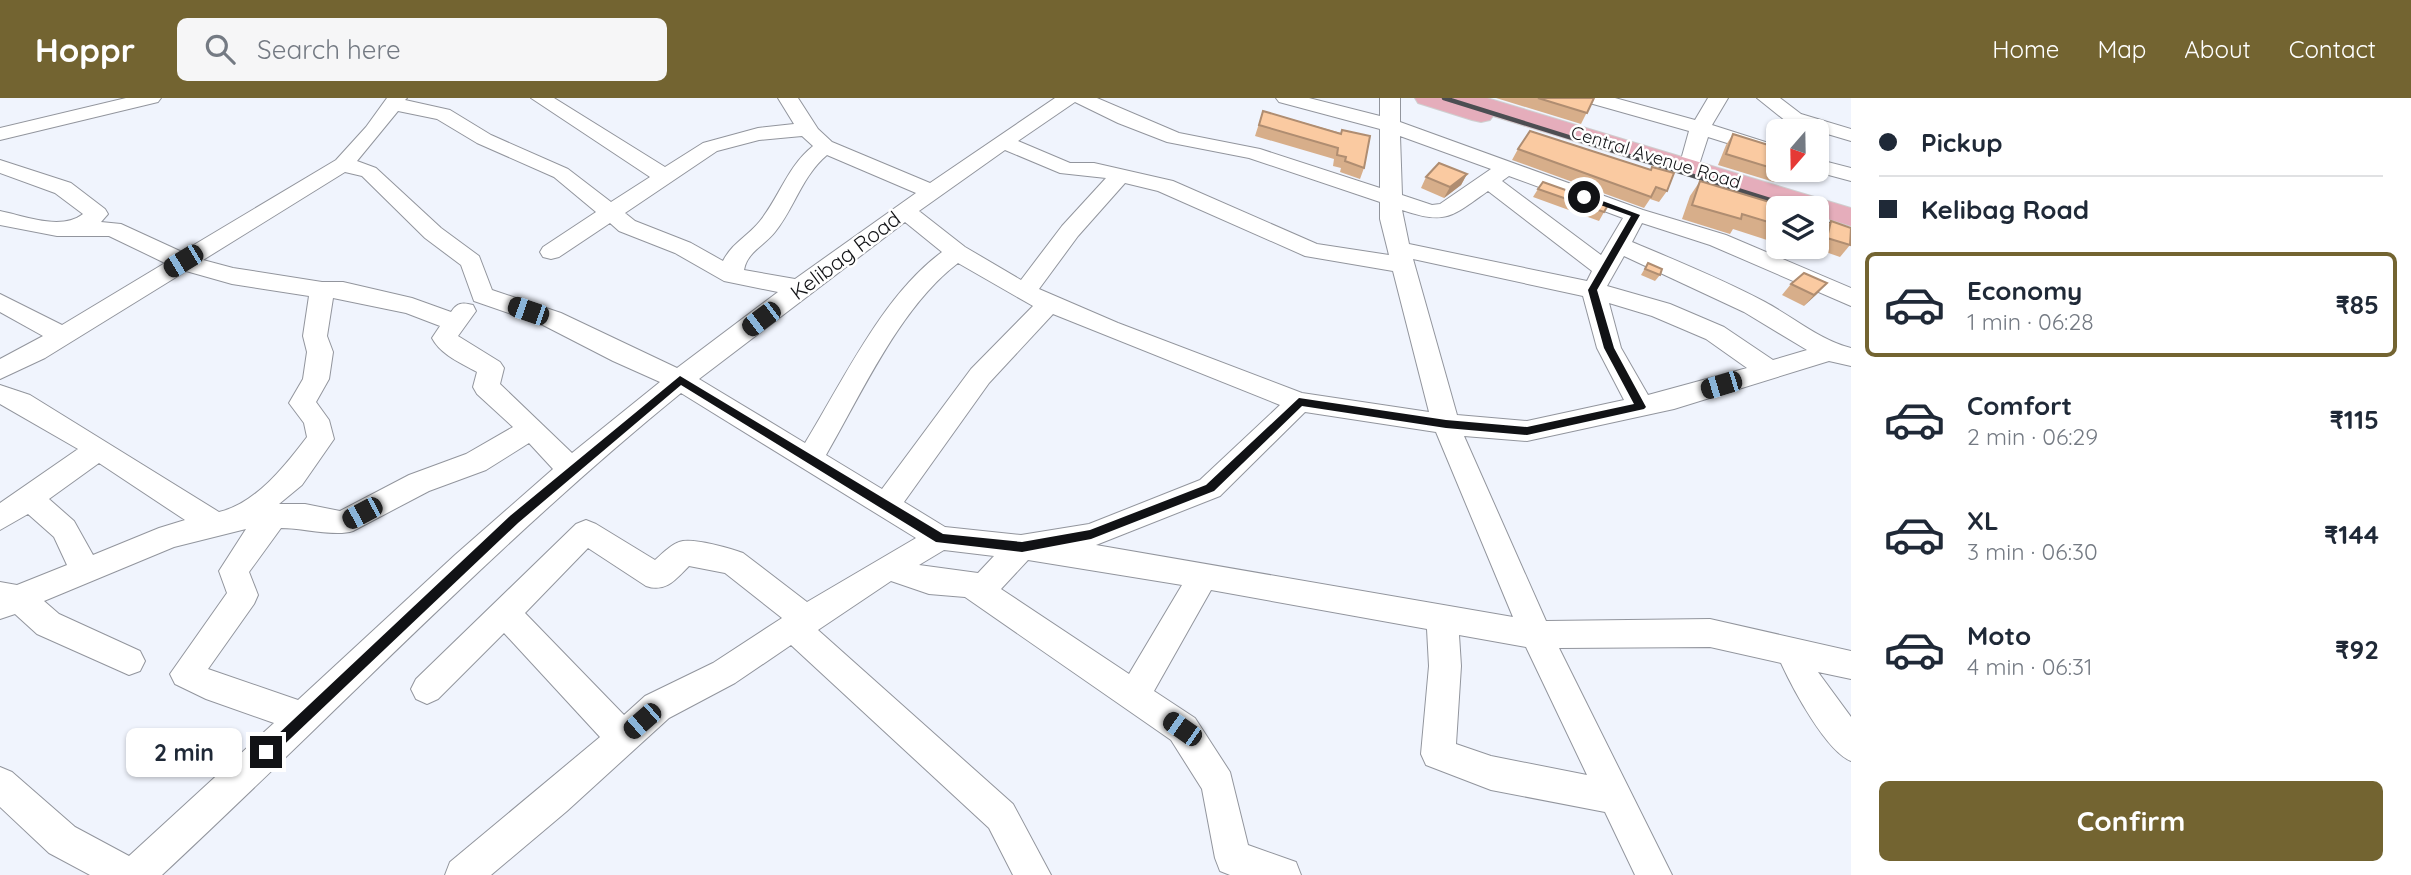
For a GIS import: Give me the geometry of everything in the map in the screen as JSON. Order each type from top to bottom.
[{"type":"main road","points":[[1427,98],[1766,203]]},
{"type":"main road","name":"Central Avenue Road","points":[[1461,98],[1851,217]]},
{"type":"main road","points":[[1829,223],[1851,231]]},
{"type":"street","points":[[0,134],[151,98]]},
{"type":"street","points":[[541,98],[665,177]]},
{"type":"street","points":[[788,98],[808,129],[825,146],[929,191]]},
{"type":"street","name":"Kelibag Road","points":[[135,875],[514,519],[568,473],[680,380],[929,191],[1068,98]]},
{"type":"street","points":[[1082,98],[1125,119],[1174,138],[1253,153],[1432,212],[1446,210],[1507,168]]},
{"type":"street","points":[[1286,98],[1390,111],[1507,168],[1636,215],[1664,221],[1786,267],[1851,298]]},
{"type":"street","points":[[1593,98],[1766,149]]},
{"type":"street","points":[[1690,167],[1700,128],[1718,98]]},
{"type":"street","points":[[1767,98],[1794,118],[1851,135]]},
{"type":"street","points":[[0,370],[343,164],[373,131],[395,101],[443,114],[484,139],[561,173],[627,226],[683,248],[732,276],[802,288]]},
{"type":"street","points":[[1390,111],[1391,219],[1446,424],[1536,635],[1654,875]]},
{"type":"street","points":[[551,252],[710,147],[758,134],[808,129]]},
{"type":"street","points":[[1002,142],[1067,170],[1094,169],[1165,186],[1313,251],[1401,257],[1599,280]]},
{"type":"street","points":[[732,276],[733,262],[744,247],[768,227],[798,170],[825,146]]},
{"type":"street","points":[[343,164],[369,172],[433,233],[471,261],[482,295]]},
{"type":"street","points":[[0,166],[63,188],[97,214],[78,229]]},
{"type":"street","points":[[1829,168],[1851,175]]},
{"type":"street","points":[[1024,292],[1070,231],[1120,175]]},
{"type":"street","points":[[1488,181],[1599,280],[1716,333],[1769,370]]},
{"type":"street","points":[[904,210],[957,252],[1024,292],[1109,329],[1299,402],[1446,424],[1527,431],[1640,407],[1769,370],[1840,355]]},
{"type":"street","points":[[1636,215],[1599,280],[1609,348],[1640,407]]},
{"type":"street","points":[[0,218],[57,229],[113,229],[183,261],[232,276],[322,290],[343,290],[412,306],[456,323]]},
{"type":"street","points":[[1619,245],[1745,300],[1840,355]]},
{"type":"street","points":[[810,459],[895,318],[941,261],[957,252]]},
{"type":"street","points":[[229,522],[292,477],[321,439],[316,420],[302,403],[316,379],[320,352],[315,336],[322,290]]},
{"type":"street","points":[[482,295],[467,308],[444,338],[461,352],[491,368],[486,387],[532,429],[568,467],[568,473]]},
{"type":"street","points":[[482,295],[552,319],[622,355],[680,380],[940,538],[1072,553],[1536,635],[1710,633],[1851,665]]},
{"type":"street","points":[[0,302],[62,335]]},
{"type":"street","points":[[886,505],[980,376],[1050,303]]},
{"type":"street","points":[[0,394],[21,402],[229,522]]},
{"type":"street","points":[[889,568],[929,581],[984,586],[1022,547],[1091,535],[1210,488],[1299,402]]},
{"type":"street","points":[[7,599],[169,536],[229,522],[273,516],[305,516],[343,523],[419,483],[476,462],[532,429]]},
{"type":"street","points":[[0,518],[99,449]]},
{"type":"street","points":[[28,499],[51,514],[73,538],[84,571]]},
{"type":"street","points":[[273,516],[234,571],[243,595],[186,674],[217,689],[304,717]]},
{"type":"street","points":[[427,689],[586,532],[657,577],[684,553],[733,562],[1001,816],[1034,875]]},
{"type":"street","points":[[474,872],[657,707],[724,673],[842,595],[940,538]]},
{"type":"street","points":[[1134,695],[1203,576]]},
{"type":"street","points":[[971,584],[1182,729],[1218,784],[1233,859],[1283,875]]},
{"type":"street","points":[[7,599],[48,624],[130,661]]},
{"type":"street","points":[[504,612],[623,738]]},
{"type":"street","points":[[1442,619],[1445,666],[1438,754],[1491,774],[1615,797]]},
{"type":"street","points":[[1792,652],[1807,683],[1851,745]]},
{"type":"street","points":[[0,784],[62,840],[127,875]]},
{"type":"building","points":[[1538,98],[1594,98],[1587,113]]},
{"type":"building","points":[[1263,111],[1341,134],[1342,130],[1370,136],[1364,168],[1345,161],[1346,157],[1337,155],[1338,148],[1259,125]]},
{"type":"building","points":[[1530,131],[1651,170],[1652,167],[1674,173],[1667,191],[1656,187],[1651,197],[1518,149]]},
{"type":"building","points":[[1733,134],[1766,144],[1766,166],[1726,154]]},
{"type":"building","points":[[1439,163],[1467,174],[1450,187],[1426,177]]},
{"type":"building","points":[[1700,181],[1766,201],[1766,221],[1742,214],[1741,219],[1692,205]]},
{"type":"building","points":[[1543,182],[1608,205],[1604,212],[1538,189]]},
{"type":"building","points":[[1831,221],[1851,228],[1850,245],[1829,239]]},
{"type":"building","points":[[1648,263],[1662,269],[1660,275],[1645,269]]},
{"type":"building","points":[[1804,273],[1827,283],[1814,295],[1791,284]]},
{"type":"railway","points":[[1444,98],[1766,199]]},
{"type":"railway","points":[[1829,224],[1851,231]]},
{"type":"route","points":[[266,752],[514,519],[680,380],[940,538],[1022,547],[1091,535],[1210,488],[1299,402],[1446,424],[1527,431],[1640,407],[1609,348],[1593,290],[1636,215],[1584,197]]}]
